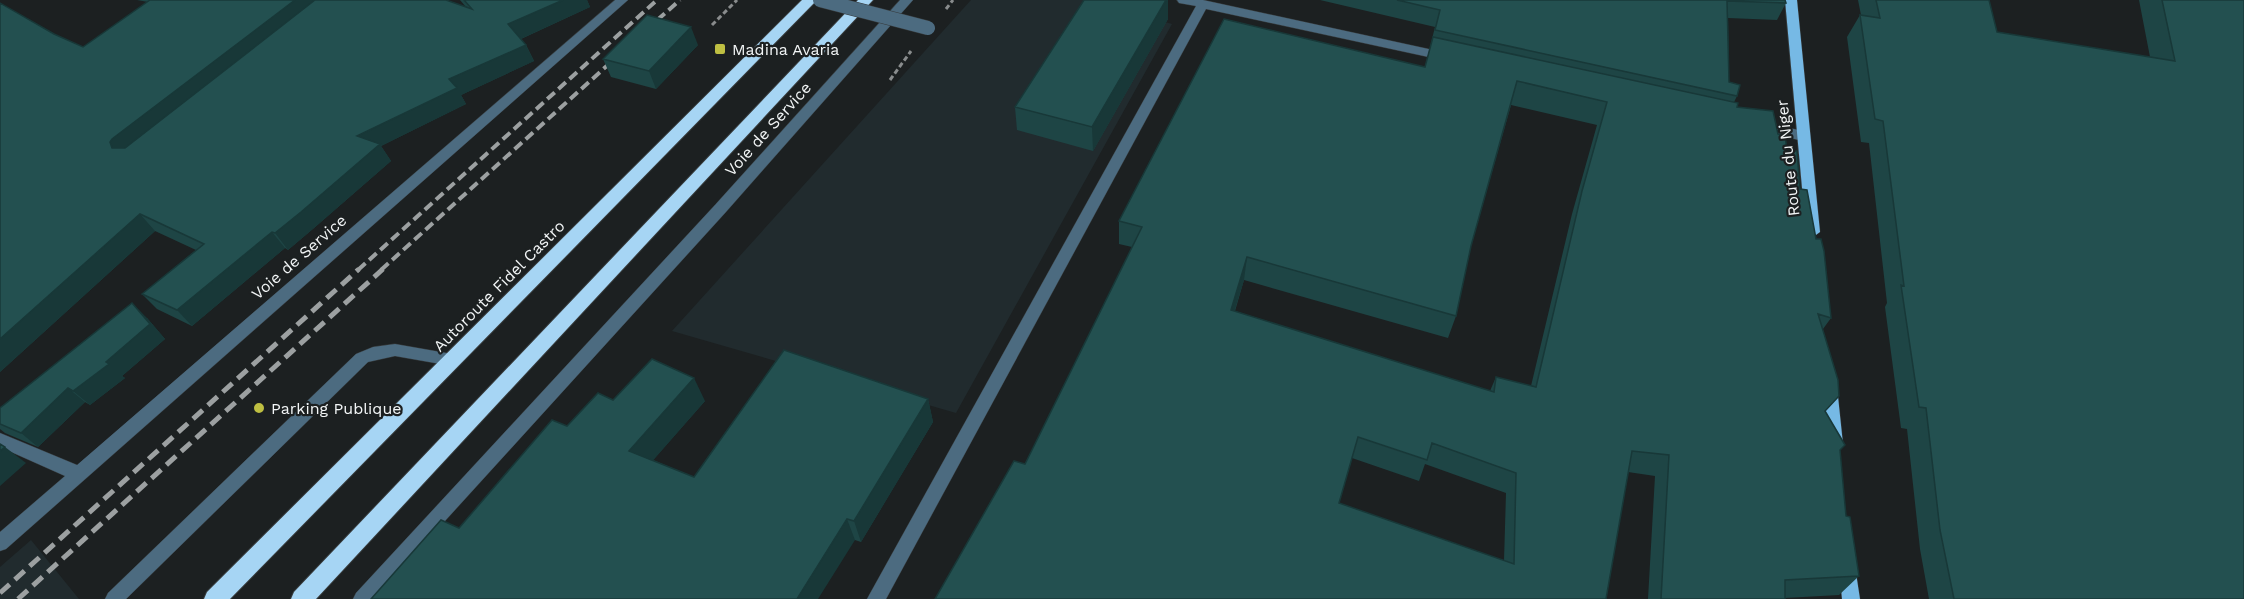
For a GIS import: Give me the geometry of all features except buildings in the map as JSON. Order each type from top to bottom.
[{"type":"highway","name":"Autoroute Fidel Castro","points":[[215,599],[810,0]]},
{"type":"highway","points":[[302,599],[866,0]]},
{"type":"main road","name":"Route du Niger","points":[[1791,0],[1814,243]]},
{"type":"main road","points":[[1828,374],[1837,457]]},
{"type":"main road","points":[[1846,552],[1851,599]]},
{"type":"street","name":"Voie de Service","points":[[0,543],[77,473],[622,0]]},
{"type":"street","points":[[820,0],[928,28]]},
{"type":"street","name":"Voie de Service","points":[[362,599],[720,209],[907,0]]},
{"type":"street","points":[[1183,0],[1457,60]]},
{"type":"street","points":[[876,599],[1203,4]]},
{"type":"street","points":[[1746,123],[1803,136]]},
{"type":"street","points":[[114,599],[362,358],[377,350],[392,349],[453,360]]},
{"type":"street","points":[[0,440],[77,473]]},
{"type":"path","points":[[712,25],[737,0]]},
{"type":"shaded area","points":[[971,0],[1093,0],[1172,24],[956,413],[672,331]]},
{"type":"shaded area","points":[[31,540],[79,599],[0,599],[0,567]]},
{"type":"railway","points":[[358,270],[657,0]]},
{"type":"railway","points":[[646,30],[680,0]]},
{"type":"railway","points":[[381,270],[620,54]]},
{"type":"railway","points":[[0,593],[359,269]]},
{"type":"railway","points":[[18,599],[383,269]]},
{"type":"place","name":"Madina Avaria","points":[[720,49]]},
{"type":"place","name":"Parking Publique","points":[[259,408]]}]
